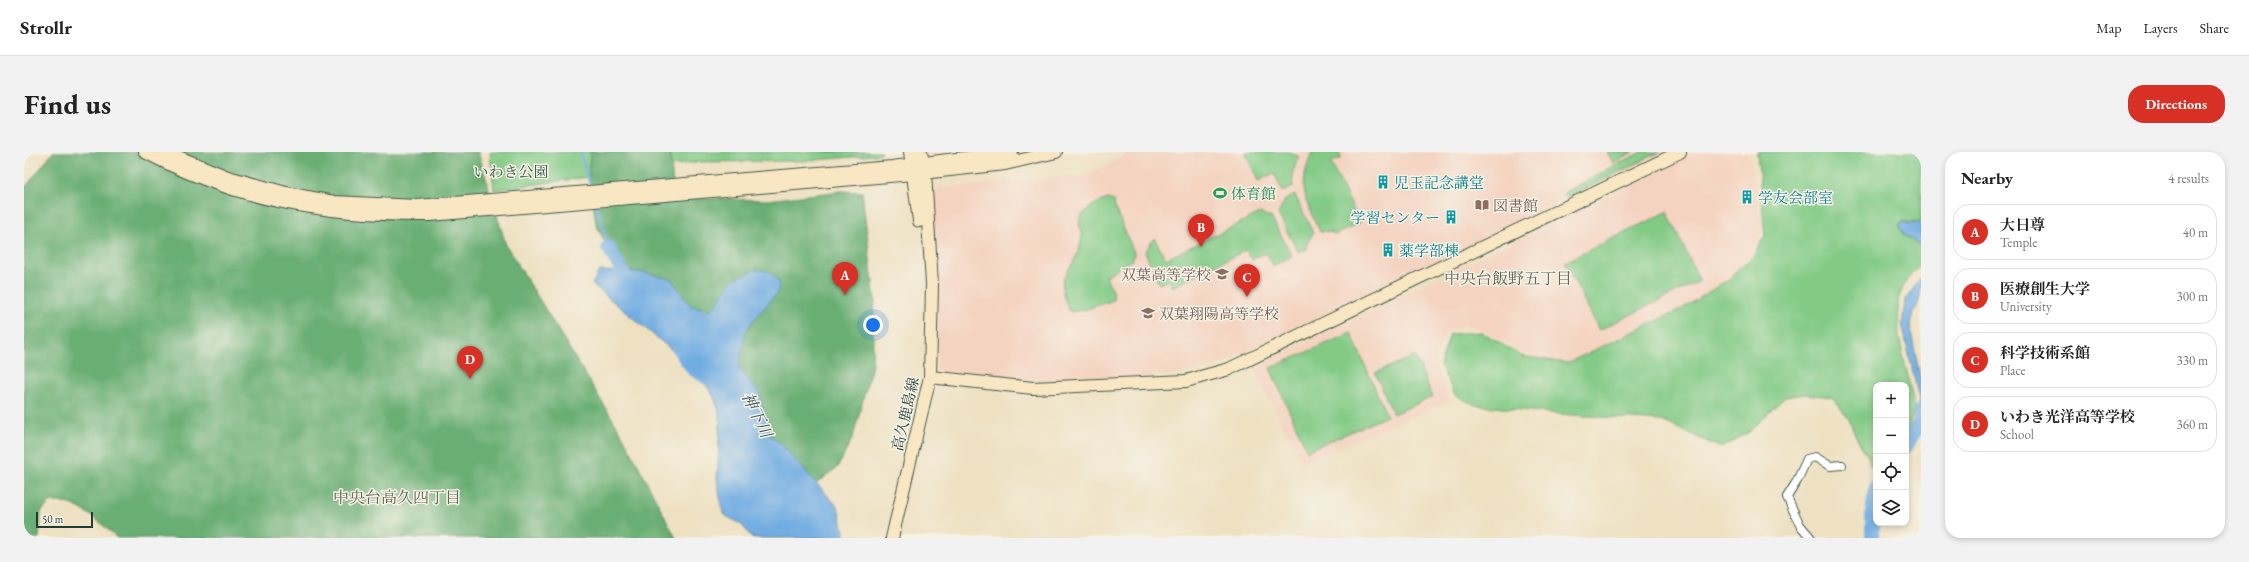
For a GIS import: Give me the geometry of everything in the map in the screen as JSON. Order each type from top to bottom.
[{"type":"street","points":[[145,152],[212,182],[274,195],[337,212],[384,216],[430,216],[1012,152]]},
{"type":"street","points":[[166,152],[274,195]]},
{"type":"street","points":[[917,163],[1005,164],[1056,152]]},
{"type":"street","points":[[930,377],[1032,388],[1186,381],[1229,369],[1680,152]]},
{"type":"street","name":"高久鹿島線","points":[[892,538],[930,377],[933,318],[932,295],[917,163]]},
{"type":"street","points":[[1811,538],[1800,525],[1787,497],[1797,481],[1807,459],[1815,457],[1830,466],[1842,465]]},
{"type":"shaded area","points":[[1130,152],[1667,152],[1218,365],[1183,374],[1043,381],[1010,380],[937,372],[939,283],[931,211],[937,188],[1085,176]]},
{"type":"shaded area","points":[[1697,152],[1745,152],[1750,159],[1763,229],[1751,255],[1723,286],[1695,303],[1570,366],[1522,353],[1489,332],[1466,325],[1446,332],[1434,363],[1451,401],[1302,463],[1253,368]]},
{"type":"green space","points":[[53,152],[478,152],[506,245],[623,436],[676,538],[117,538],[95,519],[79,508],[61,502],[51,502],[41,512],[39,538],[24,538],[24,189]]},
{"type":"green space","name":"いわき公園","points":[[490,152],[882,152],[876,155],[804,161],[698,162],[494,190]]},
{"type":"green space","points":[[590,152],[670,152],[674,194],[686,198],[768,200],[841,191],[862,192],[875,299],[872,366],[853,437],[838,467],[810,488],[722,440],[715,376],[636,276],[611,254],[596,224],[589,174]]},
{"type":"green space","points":[[1245,152],[1291,152],[1299,157],[1293,171],[1293,187],[1283,192],[1274,173],[1258,181]]},
{"type":"green space","points":[[1313,152],[1339,152],[1341,158],[1331,163],[1360,223],[1335,235],[1330,232],[1320,231],[1310,210],[1304,192],[1305,174]]},
{"type":"green space","points":[[1607,152],[1633,152],[1613,163]]},
{"type":"green space","points":[[1641,152],[1660,152],[1570,196],[1563,196],[1565,192]]},
{"type":"green space","points":[[1757,152],[1921,152],[1921,221],[1910,223],[1904,221],[1899,224],[1903,234],[1921,247],[1921,264],[1905,282],[1898,300],[1899,337],[1915,408],[1909,427],[1909,382],[1873,382],[1873,466],[1870,466],[1869,458],[1857,439],[1849,419],[1832,397],[1804,394],[1785,397],[1749,432],[1721,448],[1662,421],[1570,415],[1475,405],[1455,395],[1440,365],[1450,334],[1482,332],[1521,356],[1567,363],[1680,310],[1729,279],[1754,255],[1765,236]]},
{"type":"green space","points":[[1295,195],[1313,233],[1307,243],[1307,249],[1298,252],[1278,214],[1285,200]]},
{"type":"green space","points":[[1108,199],[1114,201],[1115,208],[1135,255],[1132,260],[1106,276],[1113,293],[1114,300],[1087,309],[1070,312],[1064,299],[1062,289],[1065,275],[1078,253],[1081,242],[1080,218],[1090,207]]},
{"type":"green space","points":[[1667,212],[1700,281],[1599,330],[1565,262]]},
{"type":"green space","points":[[1260,213],[1271,217],[1292,256],[1273,266],[1266,253],[1252,260],[1246,250],[1172,287],[1169,280],[1159,284],[1145,252],[1154,238],[1166,259]]},
{"type":"green space","points":[[1351,333],[1387,416],[1307,451],[1270,368]]},
{"type":"green space","points":[[1415,356],[1433,397],[1393,414],[1375,373]]},
{"type":"water","points":[[1904,222],[1910,224],[1921,222],[1921,247],[1904,234],[1899,224]]},
{"type":"water","points":[[757,269],[770,272],[779,282],[778,292],[752,322],[745,333],[739,368],[759,392],[770,436],[779,442],[838,507],[846,538],[752,538],[742,525],[723,514],[717,480],[720,415],[714,397],[697,371],[592,284],[599,271],[641,272],[671,279],[691,306],[712,310],[732,280]]},
{"type":"water","points":[[1921,277],[1921,292],[1919,301],[1913,312],[1910,326],[1921,383],[1920,425],[1914,424],[1919,417],[1919,400],[1902,324],[1905,301]]},
{"type":"waterway","points":[[580,152],[591,188]]},
{"type":"waterway","points":[[596,204],[608,247]]},
{"type":"waterway","name":"神下川","points":[[608,247],[631,287]]},
{"type":"waterway","name":"神下川","points":[[680,351],[693,369],[714,382]]},
{"type":"waterway","points":[[1909,442],[1920,422],[1921,411]]},
{"type":"waterway","points":[[1872,538],[1872,512],[1876,490]]},
{"type":"place","name":"児玉記念講堂","points":[[1383,182]]},
{"type":"place","name":"体育館","points":[[1220,193]]},
{"type":"place","name":"学友会部室","points":[[1747,197]]},
{"type":"place","name":"図書館","points":[[1482,205]]},
{"type":"place","name":"学習センター","points":[[1451,217]]},
{"type":"place","name":"医療創生大学","points":[[1201,247]]},
{"type":"place","name":"薬学部棟","points":[[1388,250]]},
{"type":"place","name":"双葉高等学校","points":[[1222,274]]},
{"type":"place","name":"大日尊","points":[[845,295]]},
{"type":"place","name":"科学技術系館","points":[[1247,297]]},
{"type":"place","name":"双葉翔陽高等学校","points":[[1148,313]]},
{"type":"place","name":"いわき光洋高等学校","points":[[470,379]]},
{"type":"district","name":"中央台飯野五丁目","points":[[1508,278]]},
{"type":"district","name":"中央台高久四丁目","points":[[397,497]]}]
